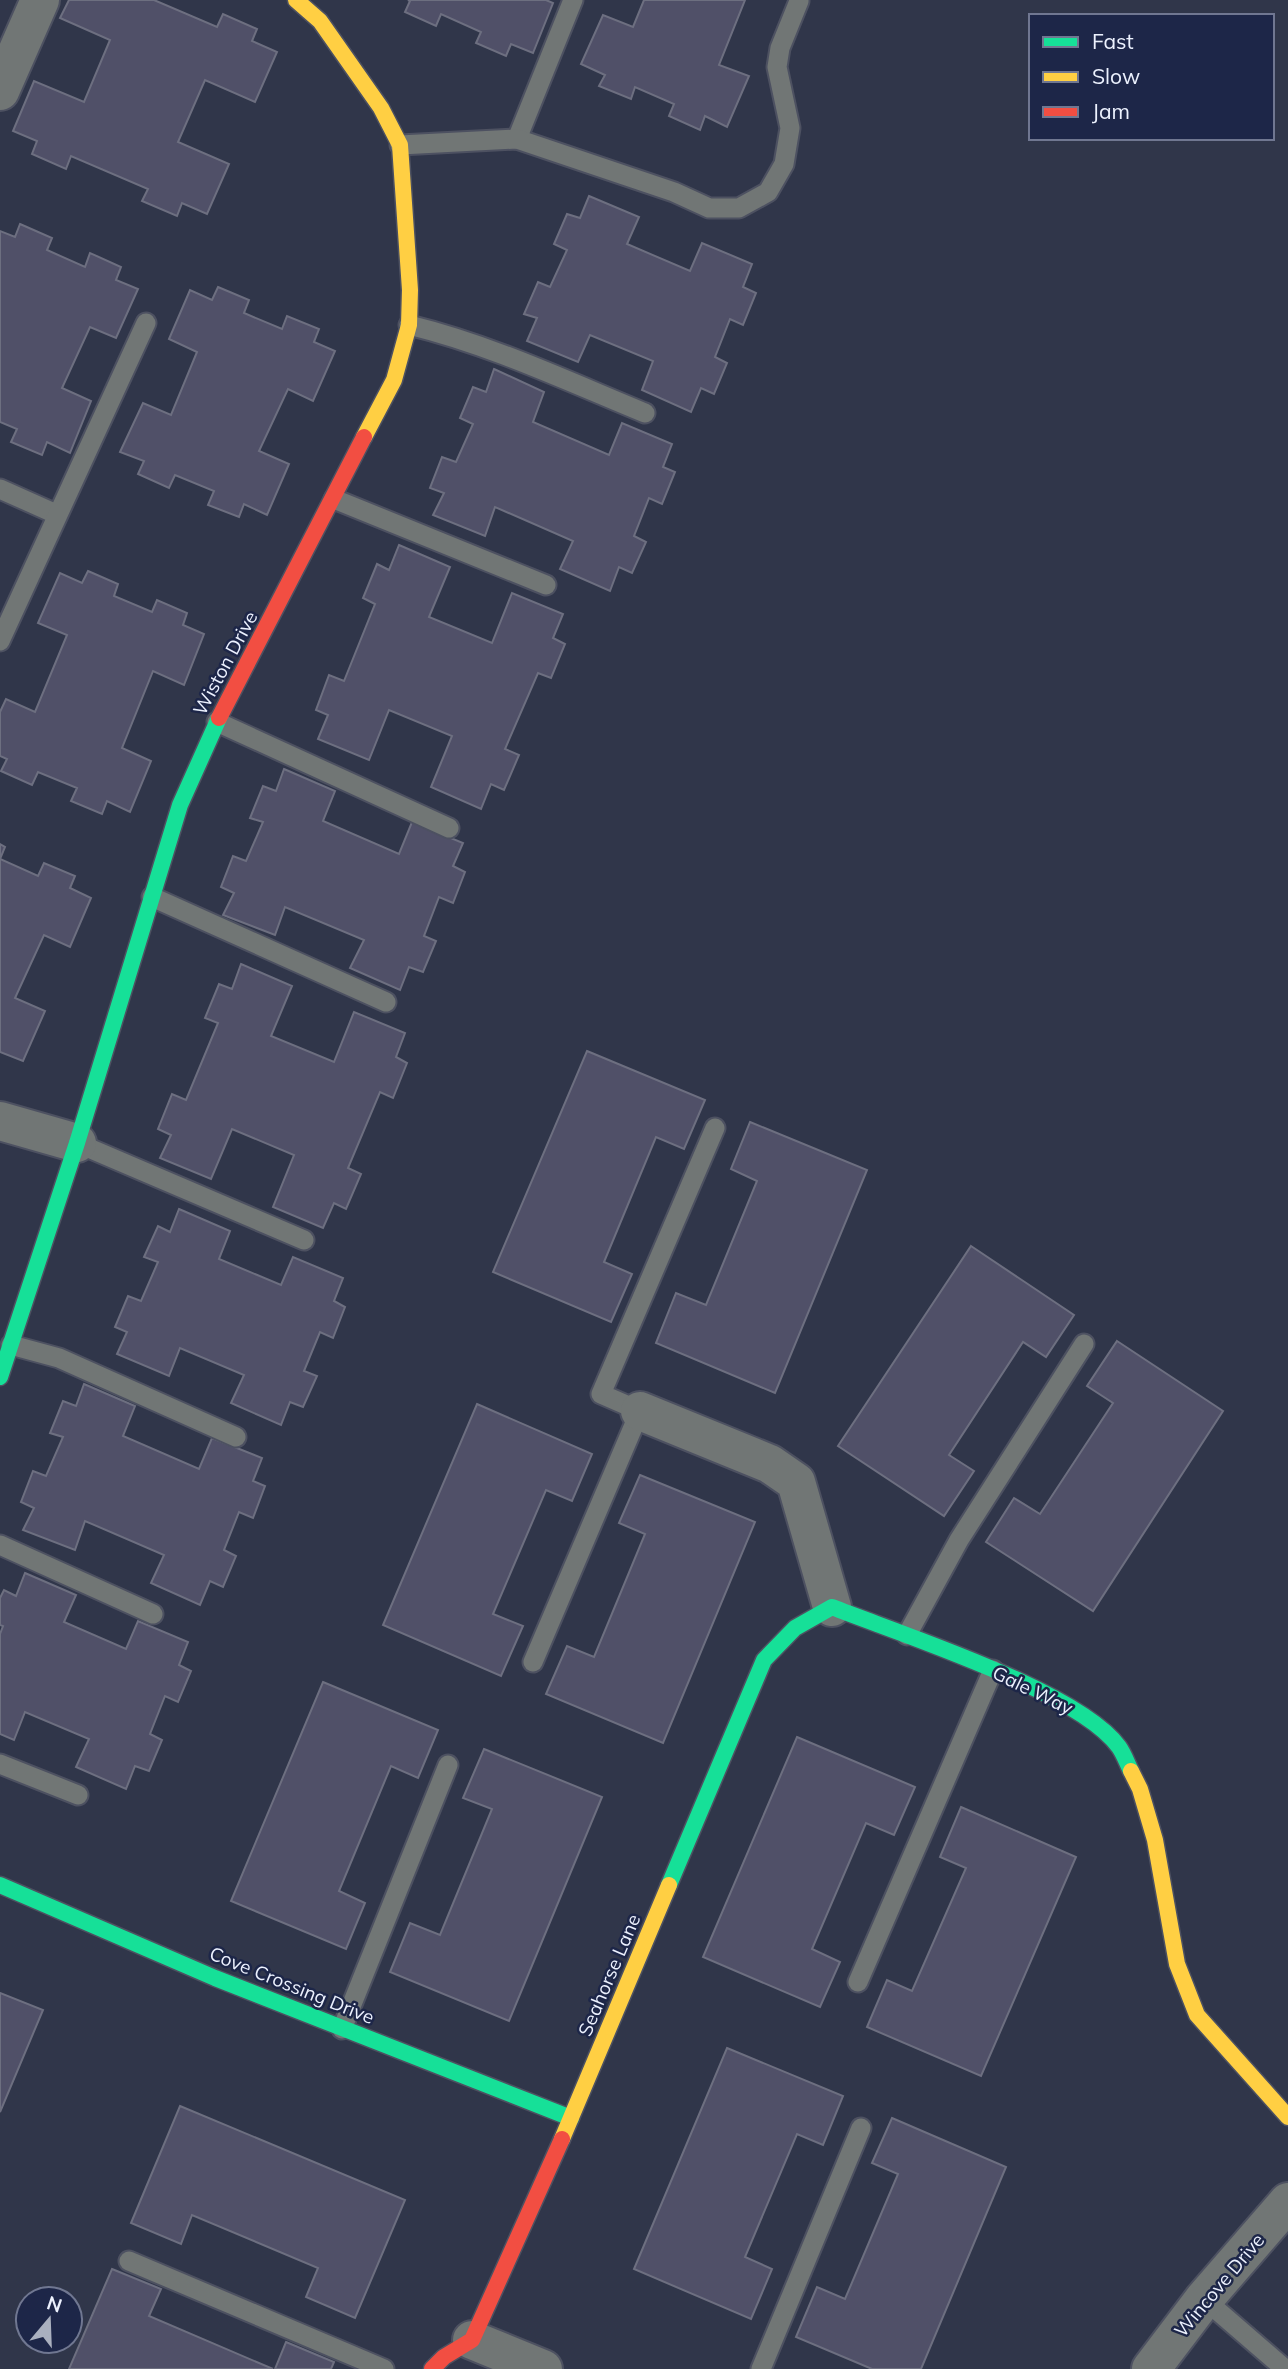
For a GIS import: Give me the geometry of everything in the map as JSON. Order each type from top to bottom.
[{"type":"street","points":[[0,91],[40,0]]},
{"type":"street","name":"Wiston Drive","points":[[0,1377],[77,1143],[180,805],[216,723],[394,380],[409,325],[410,290],[400,145],[381,108],[320,21],[296,0]]},
{"type":"street","points":[[0,1121],[77,1143]]},
{"type":"street","points":[[640,1411],[770,1464],[796,1482],[832,1607]]},
{"type":"street","name":"Gale Way","points":[[832,1607],[993,1670],[1080,1713],[1118,1746],[1140,1789],[1155,1840],[1177,1964],[1197,2015],[1288,2117]]},
{"type":"street","name":"Seahorse Lane","points":[[472,2340],[571,2118],[764,1660],[788,1632],[810,1615],[832,1607]]},
{"type":"street","name":"Cove Crossing Drive","points":[[0,1885],[342,2029],[571,2118]]},
{"type":"street","name":"Wincove Drive","points":[[1151,2369],[1204,2299],[1288,2202]]},
{"type":"street","points":[[432,2369],[444,2357],[472,2340],[543,2369]]},
{"type":"lane","points":[[517,139],[573,0]]},
{"type":"lane","points":[[400,145],[517,139],[674,192],[709,208],[739,208],[768,192],[784,164],[790,128],[777,67],[799,1]]},
{"type":"lane","points":[[0,641],[146,323]]},
{"type":"lane","points":[[409,325],[450,335],[506,355],[645,413]]},
{"type":"lane","points":[[0,489],[56,514]]},
{"type":"lane","points":[[334,499],[545,585]]},
{"type":"lane","points":[[216,723],[449,828]]},
{"type":"lane","points":[[152,897],[386,1002]]},
{"type":"lane","points":[[533,1662],[640,1411],[601,1394],[715,1128]]},
{"type":"lane","points":[[77,1143],[304,1240]]},
{"type":"lane","points":[[907,1635],[959,1541],[1084,1344]]},
{"type":"lane","points":[[10,1345],[58,1358],[236,1437]]},
{"type":"lane","points":[[0,1545],[153,1614]]},
{"type":"lane","points":[[858,1983],[993,1670]]},
{"type":"lane","points":[[0,1764],[78,1795]]},
{"type":"lane","points":[[342,2029],[448,1765]]},
{"type":"lane","points":[[761,2369],[861,2128]]},
{"type":"lane","points":[[129,2261],[384,2369]]},
{"type":"lane","points":[[1204,2299],[1285,2369]]},
{"type":"building","points":[[69,0],[154,0],[217,27],[223,14],[257,29],[252,41],[277,52],[255,102],[205,80],[178,142],[229,164],[207,214],[182,203],[177,216],[142,201],[148,189],[71,156],[66,169],[32,154],[37,141],[13,131],[34,81],[84,102],[110,40],[60,18]]},
{"type":"building","points":[[408,0],[546,0],[553,3],[533,53],[511,44],[506,56],[476,43],[481,32],[441,14],[436,26],[405,12],[410,1]]},
{"type":"building","points":[[644,0],[745,0],[719,65],[749,76],[727,127],[705,116],[700,130],[669,116],[674,104],[635,87],[631,99],[599,86],[605,75],[581,64],[603,15],[633,27]]},
{"type":"building","points":[[589,196],[639,217],[627,244],[690,271],[702,243],[752,264],[743,287],[756,293],[743,325],[730,319],[715,357],[727,363],[714,394],[701,388],[691,412],[642,390],[653,361],[590,335],[578,362],[527,341],[537,318],[524,314],[538,282],[550,287],[567,250],[554,244],[567,214],[580,218]]},
{"type":"building","points":[[20,224],[52,238],[47,250],[85,267],[90,253],[121,267],[116,280],[138,289],[116,338],[90,327],[62,388],[91,401],[70,453],[47,442],[42,455],[11,442],[17,429],[0,422],[0,231],[15,237]]},
{"type":"building","points":[[218,287],[249,300],[244,313],[282,329],[287,316],[319,329],[314,342],[335,351],[313,401],[288,389],[259,451],[289,464],[267,515],[244,504],[239,517],[208,505],[214,491],[175,475],[169,488],[138,474],[144,461],[120,452],[143,403],[171,415],[197,352],[169,339],[190,290],[212,300]]},
{"type":"building","points":[[494,369],[544,392],[533,422],[609,455],[622,423],[672,444],[663,467],[675,472],[662,504],[649,498],[634,536],[646,542],[632,573],[619,567],[610,591],[560,569],[573,541],[495,507],[485,536],[433,515],[444,493],[430,488],[442,457],[456,462],[473,424],[460,418],[473,387],[486,392]]},
{"type":"building","points":[[399,545],[450,567],[429,617],[492,643],[512,593],[563,614],[553,638],[565,644],[551,678],[538,673],[505,749],[519,755],[504,790],[491,784],[481,809],[431,787],[452,736],[389,710],[369,760],[318,739],[328,715],[316,710],[329,675],[344,681],[375,604],[363,598],[377,564],[389,570]]},
{"type":"building","points":[[88,571],[118,584],[114,596],[152,612],[157,600],[187,613],[183,625],[204,634],[184,685],[153,671],[122,748],[151,761],[130,812],[107,801],[102,814],[71,801],[77,788],[38,772],[32,785],[1,771],[7,759],[0,756],[0,712],[6,699],[35,712],[67,635],[38,623],[60,573],[82,583]]},
{"type":"building","points":[[284,769],[335,791],[323,821],[399,854],[412,822],[463,843],[453,866],[465,872],[453,903],[439,897],[424,936],[436,941],[423,972],[409,967],[400,990],[350,968],[364,940],[285,907],[275,935],[223,915],[234,893],[221,887],[233,856],[246,861],[263,822],[250,818],[263,786],[276,791]]},
{"type":"building","points":[[0,844],[5,847],[0,859]]},
{"type":"building","points":[[0,859],[38,876],[44,863],[75,876],[70,888],[91,898],[70,947],[44,935],[15,998],[45,1011],[23,1061],[0,1052]]},
{"type":"building","points":[[241,964],[292,986],[271,1036],[334,1062],[354,1012],[405,1033],[396,1057],[407,1063],[393,1098],[380,1092],[348,1168],[361,1174],[346,1209],[334,1203],[323,1228],[273,1207],[294,1155],[232,1129],[211,1179],[160,1158],[171,1135],[158,1129],[172,1094],[186,1100],[218,1023],[205,1018],[219,984],[232,989]]},
{"type":"building","points":[[587,1051],[705,1100],[684,1149],[656,1137],[604,1262],[632,1274],[611,1322],[493,1272]]},
{"type":"building","points":[[750,1122],[867,1170],[775,1393],[656,1343],[676,1293],[706,1305],[757,1181],[731,1169]]},
{"type":"building","points":[[179,1209],[230,1231],[219,1259],[281,1285],[293,1257],[343,1278],[334,1301],[345,1307],[333,1338],[320,1332],[304,1371],[317,1376],[303,1407],[290,1402],[281,1425],[231,1403],[244,1375],[180,1348],[169,1376],[117,1354],[127,1332],[115,1327],[128,1296],[141,1301],[158,1262],[144,1257],[158,1226],[170,1232]]},
{"type":"building","points":[[971,1246],[1074,1315],[1046,1357],[1023,1342],[949,1455],[974,1471],[944,1516],[838,1446]]},
{"type":"building","points":[[1117,1341],[1223,1411],[1093,1611],[986,1542],[1014,1498],[1040,1514],[1113,1403],[1087,1386]]},
{"type":"building","points":[[84,1384],[135,1406],[123,1436],[199,1469],[212,1438],[262,1458],[253,1481],[265,1486],[253,1518],[239,1512],[224,1550],[236,1556],[223,1587],[210,1581],[200,1605],[151,1583],[164,1555],[85,1521],[75,1550],[23,1530],[34,1508],[21,1502],[33,1471],[46,1476],[63,1437],[50,1433],[63,1401],[76,1406]]},
{"type":"building","points":[[477,1404],[592,1454],[572,1501],[546,1490],[493,1614],[523,1626],[501,1676],[383,1625]]},
{"type":"building","points":[[640,1475],[755,1522],[663,1743],[546,1694],[567,1646],[594,1657],[645,1534],[619,1523]]},
{"type":"building","points":[[25,1573],[76,1595],[64,1622],[126,1649],[138,1621],[188,1642],[179,1665],[191,1671],[178,1702],[165,1696],[150,1734],[162,1740],[149,1771],[135,1766],[126,1789],[76,1767],[89,1739],[25,1712],[14,1740],[0,1734],[0,1634],[3,1626],[0,1625],[0,1598],[4,1590],[16,1596]]},
{"type":"building","points":[[323,1682],[438,1730],[418,1778],[391,1766],[339,1891],[365,1903],[346,1949],[231,1901]]},
{"type":"building","points":[[797,1737],[915,1787],[894,1835],[866,1823],[812,1949],[840,1962],[820,2007],[703,1957]]},
{"type":"building","points":[[484,1749],[602,1797],[509,2021],[390,1972],[410,1923],[440,1935],[492,1809],[463,1798]]},
{"type":"building","points":[[961,1807],[1076,1857],[981,2076],[867,2027],[887,1980],[912,1991],[966,1868],[940,1857]]},
{"type":"building","points":[[0,1993],[43,2010],[0,2112]]},
{"type":"building","points":[[727,2048],[843,2096],[823,2145],[797,2134],[745,2257],[772,2269],[751,2319],[634,2269]]},
{"type":"building","points":[[180,2106],[405,2200],[355,2318],[306,2297],[318,2268],[192,2215],[181,2244],[131,2223]]},
{"type":"building","points":[[892,2118],[1006,2167],[921,2369],[872,2369],[796,2337],[817,2287],[845,2299],[898,2174],[872,2163]]},
{"type":"building","points":[[112,2269],[161,2289],[149,2316],[273,2369],[69,2369],[75,2355],[84,2355],[84,2334]]},
{"type":"building","points":[[286,2342],[334,2362],[331,2369],[275,2369]]},
{"type":"traffic: fast","points":[[0,1377],[77,1143],[180,805],[219,718]]},
{"type":"traffic: fast","points":[[669,1885],[764,1660],[795,1628],[832,1607],[986,1666],[1067,1705],[1098,1726],[1119,1747],[1131,1771]]},
{"type":"traffic: fast","points":[[0,1885],[215,1978],[571,2118]]},
{"type":"traffic: slow","points":[[296,0],[320,21],[381,108],[400,145],[410,290],[409,325],[394,380],[364,437]]},
{"type":"traffic: slow","points":[[1131,1771],[1140,1789],[1155,1840],[1177,1964],[1197,2015],[1288,2117]]},
{"type":"traffic: slow","points":[[562,2139],[669,1885]]},
{"type":"traffic: jam","points":[[219,718],[364,437]]},
{"type":"traffic: jam","points":[[432,2369],[444,2357],[472,2340],[562,2139]]}]
